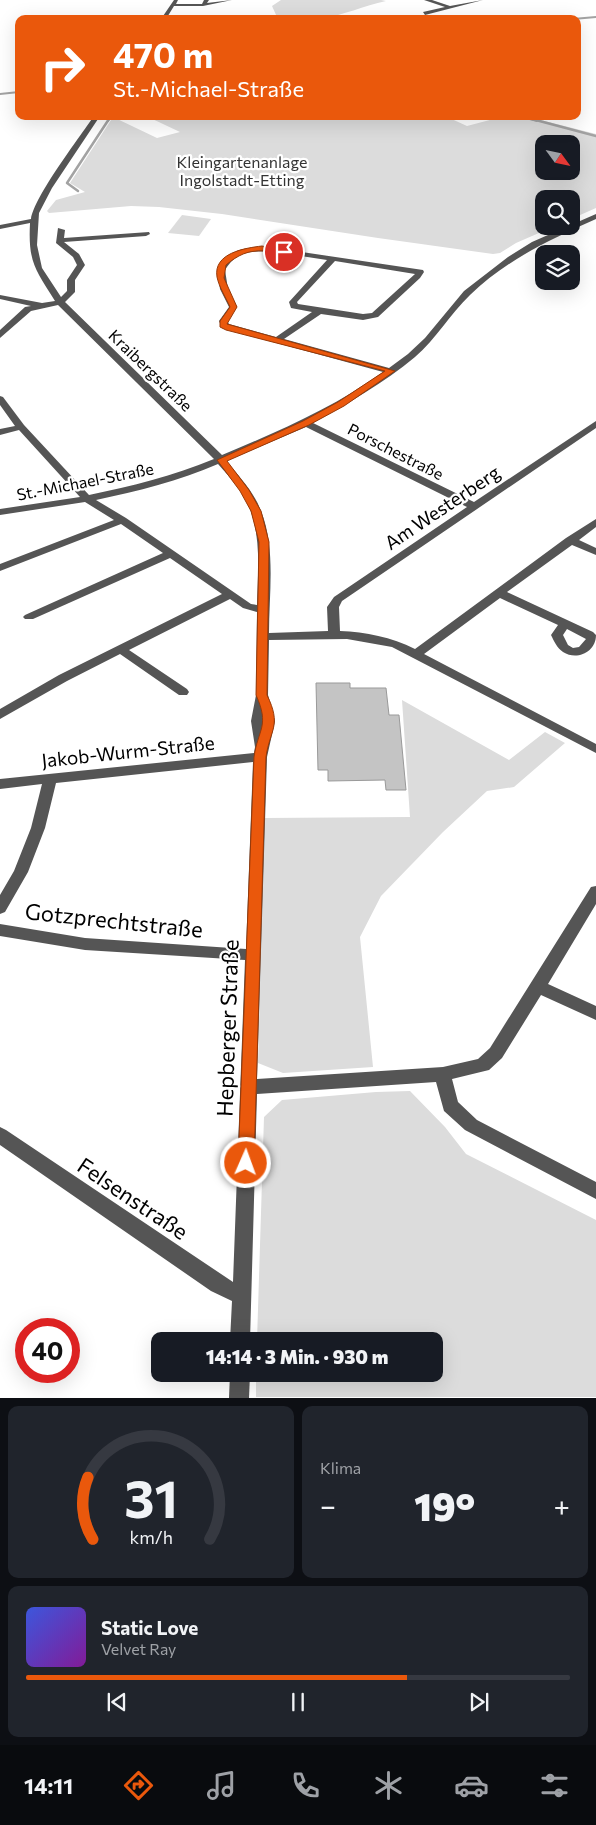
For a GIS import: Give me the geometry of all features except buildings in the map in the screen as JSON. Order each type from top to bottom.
[{"type":"street","points":[[166,15],[174,2],[205,3],[230,0]]},
{"type":"street","points":[[426,0],[450,7]]},
{"type":"street","points":[[425,13],[481,0]]},
{"type":"street","points":[[202,13],[205,3]]},
{"type":"street","name":"Kraibergstraße","points":[[95,120],[49,188],[35,213],[32,245],[38,268],[60,302],[221,460]]},
{"type":"street","name":"St.-Michael-Straße","points":[[0,512],[87,499],[154,484],[221,460],[306,423],[341,404],[391,371],[428,340],[455,306],[474,287],[523,251],[596,216]]},
{"type":"street","points":[[0,227],[34,220]]},
{"type":"street","points":[[0,335],[28,309],[39,305],[60,302],[66,299],[71,292],[71,280],[81,266],[76,256],[65,248],[61,240],[61,230]]},
{"type":"street","points":[[61,240],[146,234]]},
{"type":"street","points":[[333,259],[293,302],[294,306],[319,312],[363,317],[375,315],[420,272],[262,248],[235,254],[223,264],[221,270],[224,289],[233,307],[223,321],[223,325],[391,371]]},
{"type":"street","points":[[0,297],[39,305]]},
{"type":"street","points":[[276,340],[319,312]]},
{"type":"street","points":[[0,399],[21,427],[87,499],[122,520],[229,595],[247,606],[264,610]]},
{"type":"street","name":"Porschestraße","points":[[306,423],[473,506]]},
{"type":"street","name":"Am Westerberg","points":[[334,634],[333,607],[338,599],[596,424]]},
{"type":"street","points":[[0,432],[21,427]]},
{"type":"street","name":"Hepberger Straße","points":[[221,460],[245,490],[256,511],[264,542],[262,695],[257,712],[256,729],[261,752],[240,1332]]},
{"type":"street","points":[[0,568],[122,520]]},
{"type":"street","points":[[417,653],[596,522]]},
{"type":"street","points":[[570,540],[596,552]]},
{"type":"street","points":[[29,617],[171,554]]},
{"type":"street","points":[[499,593],[565,624]]},
{"type":"street","points":[[0,715],[63,678],[229,595]]},
{"type":"street","points":[[263,637],[334,634],[374,637],[396,644],[417,653],[596,749]]},
{"type":"street","points":[[120,649],[183,692]]},
{"type":"street","name":"Jakob-Wurm-Straße","points":[[0,784],[261,752]]},
{"type":"street","points":[[0,908],[21,872],[38,828],[50,778]]},
{"type":"street","points":[[248,1087],[443,1074],[483,1065],[496,1053],[596,891]]},
{"type":"street","name":"Gotzprechtstraße","points":[[0,930],[86,944],[254,955]]},
{"type":"street","points":[[538,987],[596,1012]]},
{"type":"street","points":[[443,1074],[450,1106],[472,1125],[596,1191]]},
{"type":"street","name":"Felsenstraße","points":[[0,1135],[218,1285],[241,1296]]},
{"type":"street","points":[[239,1398],[240,1382]]},
{"type":"green space","points":[[281,0],[386,1],[336,15],[276,15],[272,6]]},
{"type":"green space","name":"Kleingartenanlage Ingolstadt-Etting","points":[[111,120],[119,120],[157,138],[180,132],[154,120],[454,120],[467,126],[490,120],[541,120],[596,134],[596,208],[580,215],[580,190],[535,190],[535,235],[500,253],[493,254],[222,214],[159,207],[131,206],[49,213],[47,211],[56,200],[85,192],[70,183]]},
{"type":"green space","points":[[182,215],[211,219],[199,236],[168,233]]},
{"type":"green space","points":[[402,700],[509,760],[545,732],[565,743],[514,787],[487,791],[443,832],[381,896],[360,937],[373,1067],[283,1073],[258,1063],[264,818],[410,817]]},
{"type":"green space","points":[[410,1091],[445,1127],[466,1154],[596,1220],[596,1397],[256,1397],[256,1382],[443,1382],[443,1332],[257,1332],[264,1117],[282,1100]]},
{"type":"waterway","points":[[581,18],[596,17]]},
{"type":"waterway","points":[[0,94],[15,92]]},
{"type":"waterway","points":[[78,191],[67,183],[108,120]]},
{"type":"waterway","points":[[536,120],[596,136]]},
{"type":"route","points":[[246,1163],[260,757],[268,730],[268,710],[262,695],[264,542],[256,511],[245,490],[221,460],[306,423],[341,404],[391,371],[223,325],[223,321],[232,311],[233,307],[221,278],[223,264],[229,258],[244,250],[262,248],[284,252]]}]
